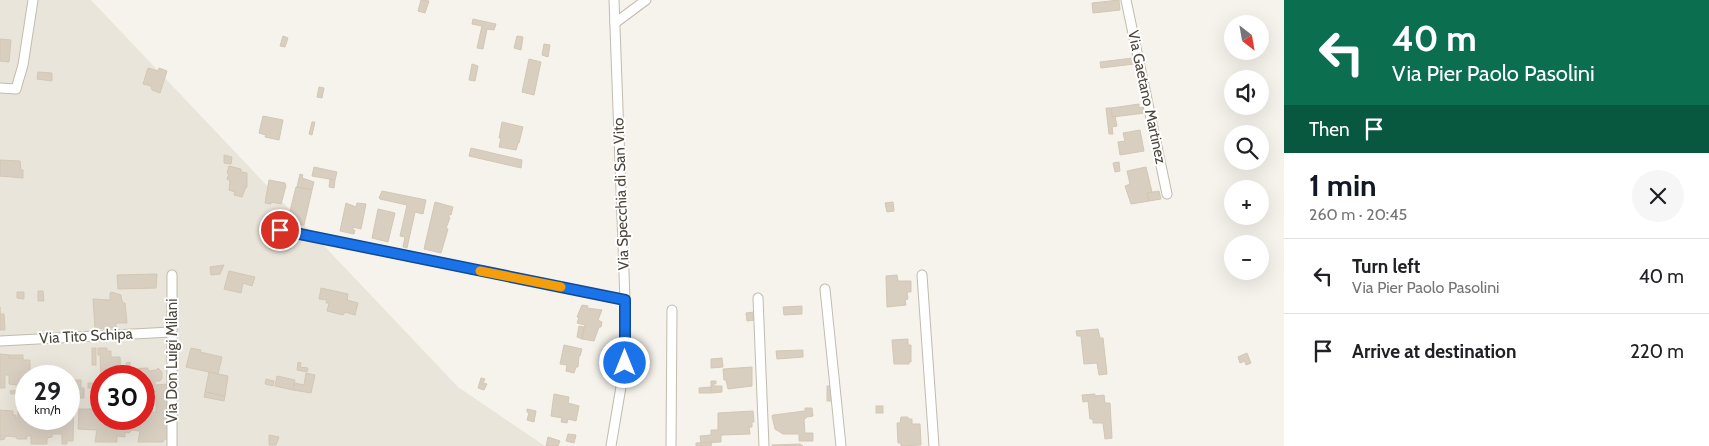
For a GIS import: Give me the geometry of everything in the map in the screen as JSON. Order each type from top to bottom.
[{"type":"street","points":[[0,88],[16,89],[23,65],[33,0]]},
{"type":"street","name":"Via Specchia di San Vito","points":[[611,446],[625,363],[625,300],[614,0]]},
{"type":"street","points":[[615,23],[646,0]]},
{"type":"street","name":"Via Gaetano Martinez","points":[[1126,0],[1167,194]]},
{"type":"street","points":[[280,230],[625,300]]},
{"type":"street","name":"Via Don Luigi Milani","points":[[172,275],[172,446]]},
{"type":"street","points":[[922,275],[934,446]]},
{"type":"street","points":[[825,289],[841,446]]},
{"type":"street","points":[[758,298],[764,446]]},
{"type":"street","points":[[671,446],[672,310]]},
{"type":"street","name":"Via Tito Schipa","points":[[0,340],[171,332]]},
{"type":"shaded area","points":[[0,0],[91,0],[458,387],[545,446],[0,446]]},
{"type":"building","points":[[421,0],[429,1],[425,13],[418,11]]},
{"type":"building","points":[[1119,0],[1120,10],[1093,13],[1092,3]]},
{"type":"building","points":[[473,19],[496,24],[494,30],[487,29],[483,49],[477,48],[482,26],[472,24]]},
{"type":"building","points":[[283,36],[288,38],[285,47],[280,46]]},
{"type":"building","points":[[517,36],[523,37],[521,50],[514,48]]},
{"type":"building","points":[[0,39],[11,40],[9,62],[0,61]]},
{"type":"building","points":[[544,44],[550,45],[548,57],[542,55]]},
{"type":"building","points":[[1133,58],[1134,64],[1101,68],[1100,62]]},
{"type":"building","points":[[529,59],[541,62],[534,95],[522,92]]},
{"type":"building","points":[[472,64],[478,66],[475,81],[469,80]]},
{"type":"building","points":[[148,68],[158,71],[159,68],[167,71],[160,93],[152,90],[151,86],[143,84]]},
{"type":"building","points":[[38,72],[52,73],[52,81],[37,79]]},
{"type":"building","points":[[319,87],[324,88],[322,98],[317,97]]},
{"type":"building","points":[[1139,104],[1139,108],[1144,107],[1145,113],[1112,117],[1111,108]]},
{"type":"building","points":[[1106,108],[1111,108],[1112,117],[1115,116],[1117,126],[1112,127],[1113,134],[1109,134]]},
{"type":"building","points":[[263,116],[283,120],[279,140],[265,137],[266,135],[259,133]]},
{"type":"building","points":[[312,122],[315,122],[312,135],[309,134]]},
{"type":"building","points":[[502,122],[523,127],[516,150],[499,147]]},
{"type":"building","points":[[1140,130],[1144,151],[1120,155],[1118,142],[1125,141],[1123,133]]},
{"type":"building","points":[[471,148],[522,160],[521,168],[469,156]]},
{"type":"building","points":[[224,155],[232,157],[231,164],[224,163]]},
{"type":"building","points":[[0,160],[20,161],[23,178],[0,176]]},
{"type":"building","points":[[1119,162],[1120,171],[1115,172],[1113,163]]},
{"type":"building","points":[[229,166],[241,169],[241,172],[247,173],[247,187],[242,197],[234,195],[235,192],[229,190],[230,181],[227,179],[229,174],[227,173]]},
{"type":"building","points":[[314,167],[337,172],[335,180],[312,176]]},
{"type":"building","points":[[1146,167],[1152,192],[1147,193],[1149,201],[1131,204],[1125,186],[1130,184],[1127,171]]},
{"type":"building","points":[[300,174],[303,175],[302,178],[314,182],[312,190],[297,187]]},
{"type":"building","points":[[330,179],[335,180],[334,188],[329,187]]},
{"type":"building","points":[[269,180],[285,183],[286,186],[281,204],[265,203]]},
{"type":"building","points":[[296,187],[312,190],[304,225],[294,223],[295,220],[288,219]]},
{"type":"building","points":[[382,191],[426,200],[423,214],[415,212],[407,248],[403,247],[405,237],[400,236],[407,205],[380,199]]},
{"type":"building","points":[[1159,191],[1161,199],[1149,201],[1147,193]]},
{"type":"building","points":[[435,202],[453,207],[451,215],[449,214],[450,218],[446,228],[448,229],[441,253],[424,249]]},
{"type":"building","points":[[893,202],[894,211],[887,212],[885,203]]},
{"type":"building","points":[[346,203],[356,207],[357,203],[366,204],[361,229],[353,227],[353,230],[355,230],[354,234],[340,231]]},
{"type":"building","points":[[378,209],[395,213],[388,242],[372,238]]},
{"type":"building","points":[[224,265],[220,274],[211,275],[210,267]]},
{"type":"building","points":[[229,271],[255,277],[252,286],[243,283],[241,293],[224,289]]},
{"type":"building","points":[[157,274],[156,288],[118,289],[117,275]]},
{"type":"building","points":[[897,275],[898,281],[911,281],[911,292],[907,292],[908,299],[905,300],[906,305],[887,307],[886,276]]},
{"type":"building","points":[[321,288],[348,294],[347,300],[358,303],[355,315],[345,312],[343,315],[327,311],[329,303],[326,303],[327,300],[319,299]]},
{"type":"building","points":[[38,291],[43,291],[44,301],[38,301]]},
{"type":"building","points":[[17,292],[24,292],[24,299],[17,298]]},
{"type":"building","points":[[111,292],[121,295],[123,303],[125,303],[127,323],[116,323],[116,328],[108,328],[108,331],[104,332],[103,328],[95,329],[93,299],[110,300]]},
{"type":"building","points":[[582,305],[588,306],[587,308],[602,310],[598,320],[602,322],[601,327],[599,327],[594,341],[582,339],[585,325],[577,323],[579,317],[577,317]]},
{"type":"building","points":[[802,306],[802,314],[784,315],[783,307]]},
{"type":"building","points":[[754,312],[755,320],[747,321],[746,313]]},
{"type":"building","points":[[0,314],[4,314],[5,330],[0,330]]},
{"type":"building","points":[[579,326],[584,327],[582,339],[577,337]]},
{"type":"building","points":[[1098,329],[1100,338],[1103,338],[1107,374],[1099,375],[1097,363],[1084,364],[1081,336],[1077,336],[1076,331]]},
{"type":"building","points":[[908,339],[908,345],[911,345],[911,362],[909,364],[894,364],[892,340]]},
{"type":"building","points":[[564,345],[582,349],[578,367],[576,367],[574,373],[566,371],[567,365],[560,364]]},
{"type":"building","points":[[92,348],[96,348],[96,365],[92,365]]},
{"type":"building","points":[[98,348],[107,348],[107,351],[111,351],[111,357],[120,357],[120,365],[100,365],[100,355],[98,355]]},
{"type":"building","points":[[191,348],[222,357],[218,374],[186,367]]},
{"type":"building","points":[[803,350],[803,357],[777,359],[776,351]]},
{"type":"building","points":[[1247,353],[1251,363],[1246,365],[1245,361],[1240,363],[1238,357]]},
{"type":"building","points":[[0,354],[9,355],[9,358],[30,360],[30,365],[15,365],[15,385],[9,384],[9,375],[5,375],[5,388],[0,388]]},
{"type":"building","points":[[9,355],[23,355],[23,358],[9,358]]},
{"type":"building","points":[[635,355],[641,355],[640,363],[631,362]]},
{"type":"building","points":[[722,358],[723,367],[711,368],[711,359]]},
{"type":"building","points":[[298,362],[301,363],[300,367],[308,368],[307,372],[297,370]]},
{"type":"building","points":[[752,367],[752,386],[728,389],[726,380],[724,380],[723,369]]},
{"type":"building","points":[[158,368],[162,372],[160,381],[155,381],[155,370]]},
{"type":"building","points":[[209,372],[228,376],[225,396],[205,392]]},
{"type":"building","points":[[306,373],[315,375],[311,393],[293,390],[295,383],[304,385]]},
{"type":"building","points":[[277,376],[295,380],[293,390],[275,386]]},
{"type":"building","points":[[481,378],[485,379],[483,383],[487,384],[484,390],[478,388]]},
{"type":"building","points":[[266,379],[274,381],[273,386],[265,384]]},
{"type":"building","points":[[80,380],[81,388],[84,388],[84,398],[80,398]]},
{"type":"building","points":[[711,381],[716,381],[716,384],[713,384],[713,386],[722,386],[722,392],[711,393]]},
{"type":"building","points":[[169,384],[169,439],[164,439],[163,442],[138,442],[140,431],[132,430],[155,430],[155,385]]},
{"type":"building","points":[[827,386],[833,386],[833,401],[827,401]]},
{"type":"building","points":[[711,387],[711,393],[699,393],[699,388]]},
{"type":"building","points":[[205,392],[225,396],[224,401],[204,397]]},
{"type":"building","points":[[554,394],[569,397],[568,403],[579,406],[576,421],[568,419],[567,423],[561,422],[562,418],[551,416]]},
{"type":"building","points":[[1095,394],[1095,396],[1104,395],[1105,403],[1110,403],[1112,438],[1105,439],[1103,423],[1093,423],[1093,419],[1090,419],[1088,401],[1083,402],[1082,395]]},
{"type":"building","points":[[876,406],[883,406],[883,413],[876,413]]},
{"type":"building","points":[[805,408],[812,408],[813,416],[807,417],[804,420],[805,433],[813,433],[813,441],[799,441],[799,434],[783,434],[775,429],[773,415],[805,411]]},
{"type":"building","points":[[80,409],[90,409],[90,430],[80,429]]},
{"type":"building","points":[[527,409],[536,411],[534,422],[527,420],[529,413]]},
{"type":"building","points":[[0,410],[13,411],[13,415],[15,415],[15,430],[73,430],[73,441],[67,441],[67,444],[62,444],[62,434],[52,434],[52,437],[47,438],[47,444],[31,444],[31,436],[26,436],[27,439],[17,439],[16,437],[8,436],[0,440]]},
{"type":"building","points":[[753,411],[754,422],[752,422],[752,427],[749,427],[750,434],[721,435],[721,442],[701,443],[700,436],[711,435],[711,430],[718,430],[718,413]]},
{"type":"building","points":[[901,417],[912,419],[912,424],[920,424],[921,445],[901,446],[901,443],[898,443],[897,423],[900,423]]},
{"type":"building","points":[[97,430],[132,430],[129,433],[125,432],[125,437],[117,436],[117,442],[95,442]]},
{"type":"building","points":[[568,434],[576,435],[574,443],[566,441]]},
{"type":"building","points":[[269,435],[279,437],[276,445],[269,445]]},
{"type":"building","points":[[548,437],[560,441],[558,446],[546,446]]},
{"type":"building","points":[[712,442],[711,446],[696,446],[696,443]]},
{"type":"building","points":[[800,444],[803,446],[772,446],[772,445]]},
{"type":"slow traffic","points":[[480,271],[561,287]]},
{"type":"route","points":[[280,230],[625,300],[625,363]]}]
